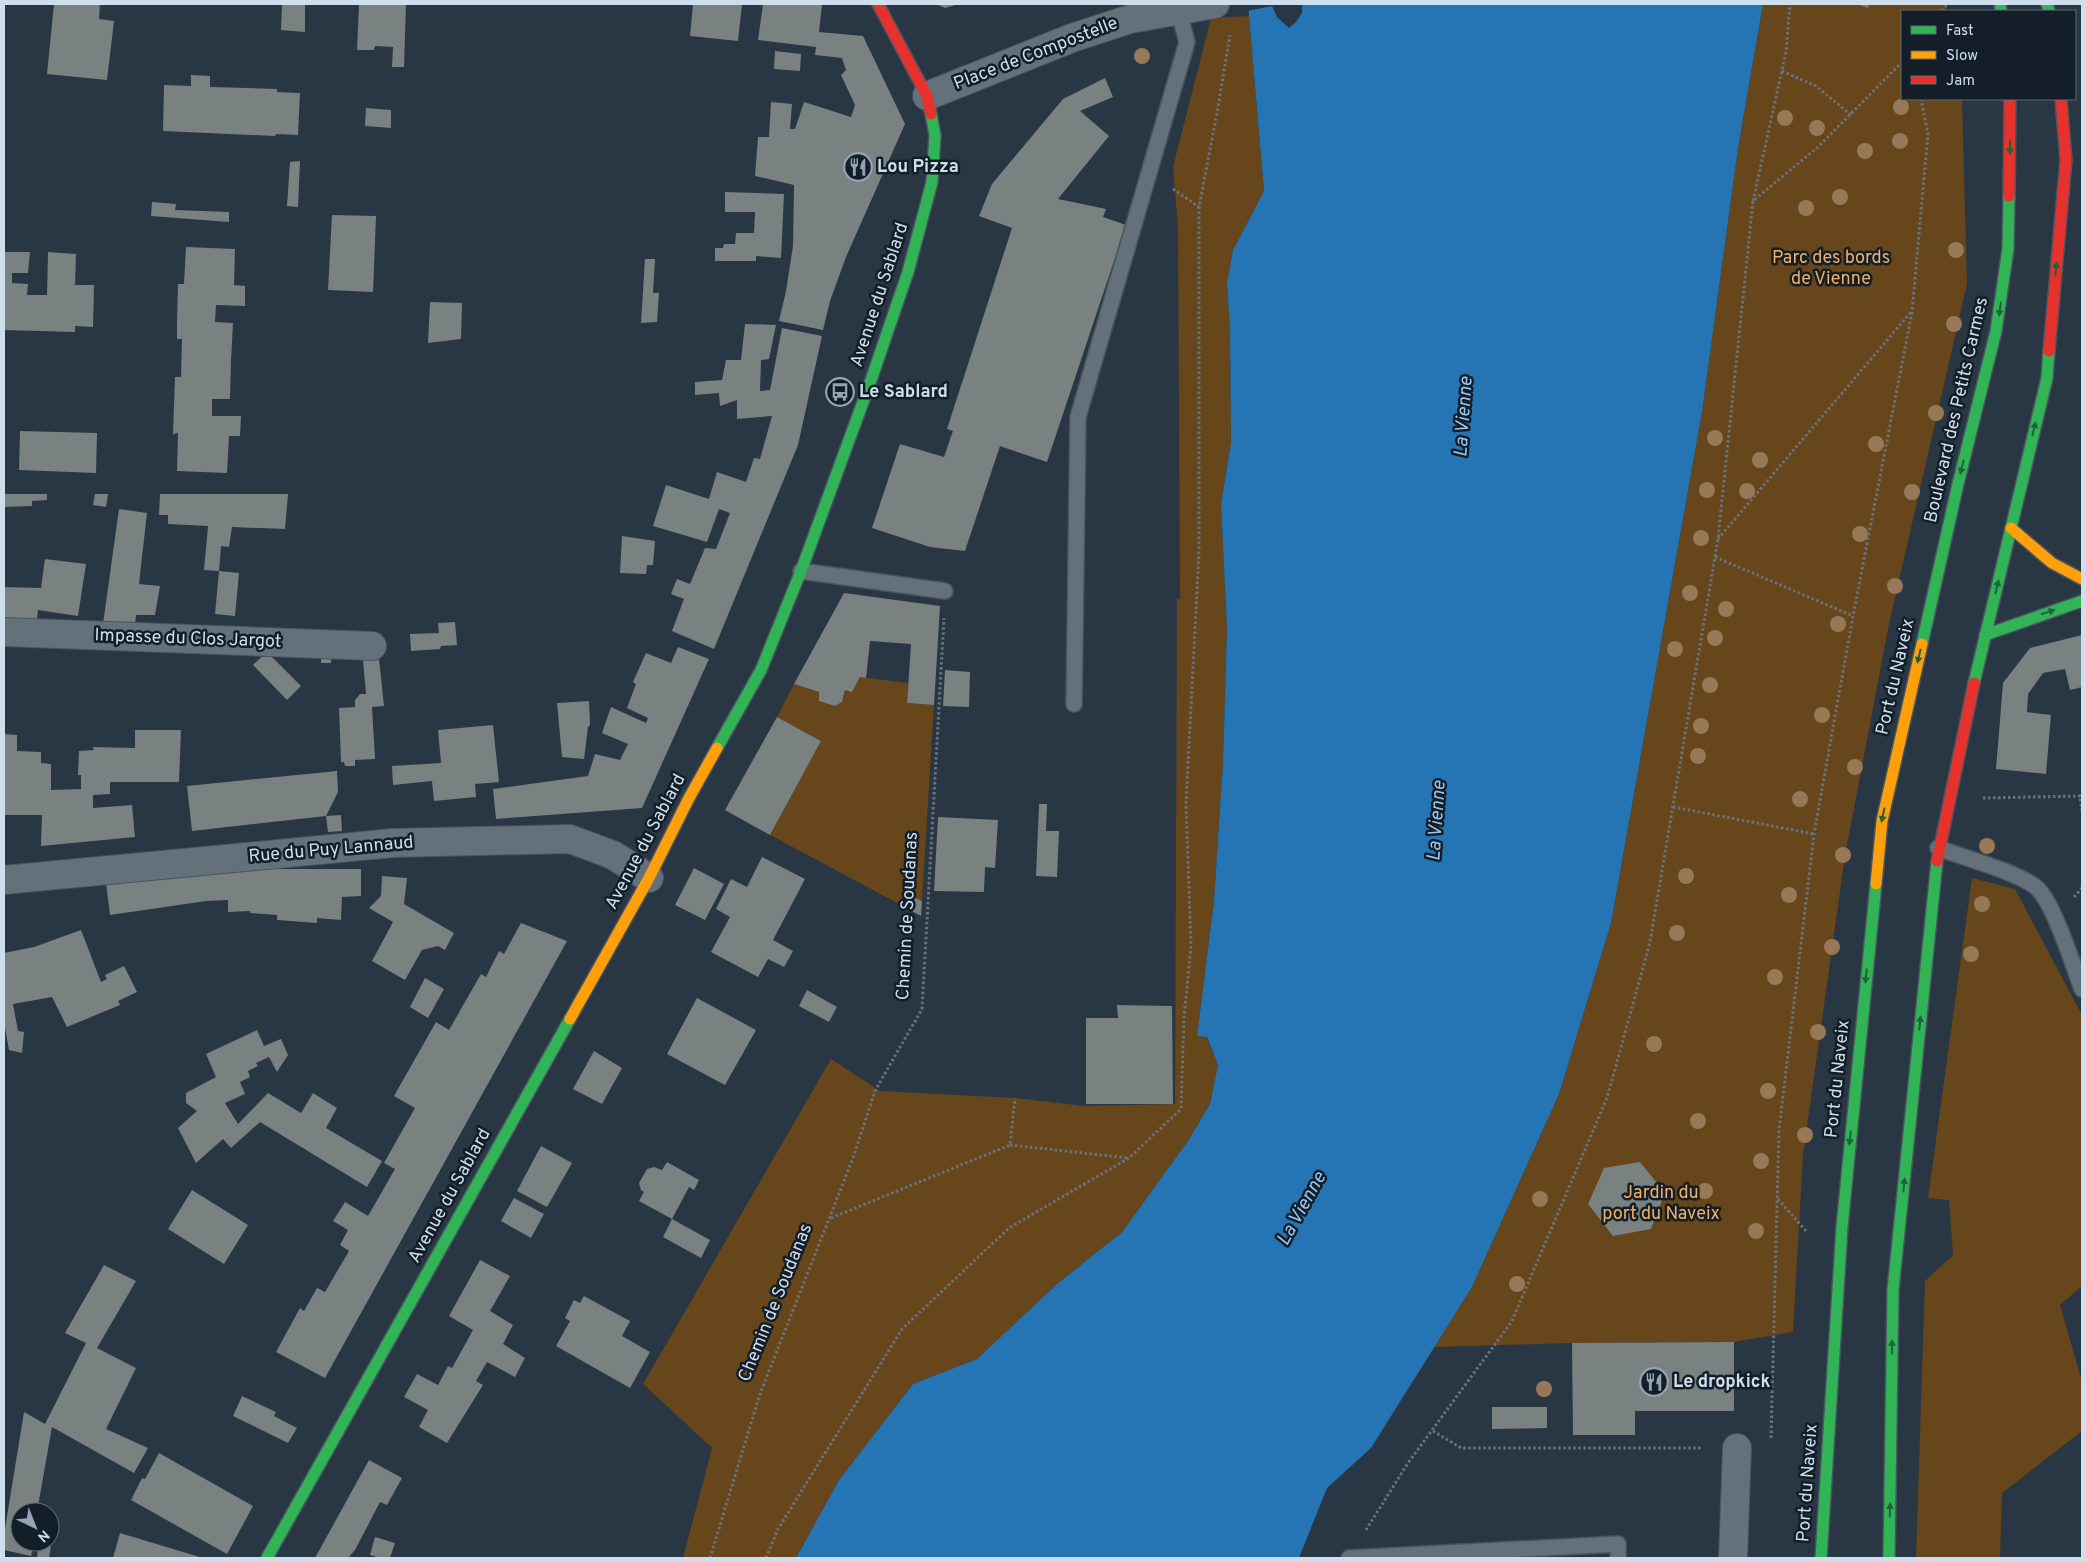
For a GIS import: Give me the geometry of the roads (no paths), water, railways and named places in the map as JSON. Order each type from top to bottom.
[{"type":"main road","name":"Avenue du Sablard","points":[[267,1558],[649,878],[689,798],[761,670],[800,571],[902,289],[932,182],[935,135],[926,96],[878,4]]},
{"type":"main road","name":"Boulevard des Petits Carmes","points":[[1930,608],[1958,484],[1996,332],[2008,249],[2010,100]]},
{"type":"main road","points":[[1889,1558],[1892,1290],[1938,848],[2047,378],[2066,160],[2061,100]]},
{"type":"main road","points":[[2011,528],[2052,563],[2082,579]]},
{"type":"main road","points":[[1986,635],[2082,601]]},
{"type":"main road","name":"Port du Naveix","points":[[1821,1558],[1842,1227],[1882,821],[1930,608]]},
{"type":"street","name":"Place de Compostelle","points":[[926,96],[1072,38],[1130,18],[1178,6],[1210,4]]},
{"type":"street","name":"Impasse du Clos Jargot","points":[[4,632],[372,646]]},
{"type":"street","name":"Rue du Puy Lannaud","points":[[4,880],[393,843],[570,839],[613,855],[649,878]]},
{"type":"street","points":[[1733,1558],[1737,1448]]},
{"type":"lane","points":[[1074,704],[1078,417],[1186,42],[1178,6]]},
{"type":"lane","points":[[800,571],[945,592]]},
{"type":"lane","points":[[1938,848],[2025,879],[2038,889],[2054,916],[2082,989]]},
{"type":"lane","points":[[1349,1558],[1618,1544],[1618,1558]]},
{"type":"water","name":"La Vienne","points":[[1248,4],[1763,4],[1738,148],[1702,412],[1611,923],[1559,1094],[1472,1287],[1371,1448],[1327,1488],[1299,1558],[796,1558],[839,1480],[913,1384],[977,1359],[1057,1284],[1122,1232],[1188,1141],[1210,1104],[1218,1065],[1207,1037],[1197,1036],[1214,901],[1223,762],[1227,628],[1221,505],[1231,442],[1230,328],[1227,283],[1233,250],[1264,191]]},
{"type":"place","name":"Lou Pizza","points":[[858,167]]},
{"type":"place","name":"Le Sablard","points":[[840,392]]},
{"type":"place","name":"Le dropkick","points":[[1654,1382]]},
{"type":"park label","name":"Parc des bords de Vienne","points":[[1831,268]]},
{"type":"park label","name":"Jardin du port du Naveix","points":[[1661,1203]]}]
